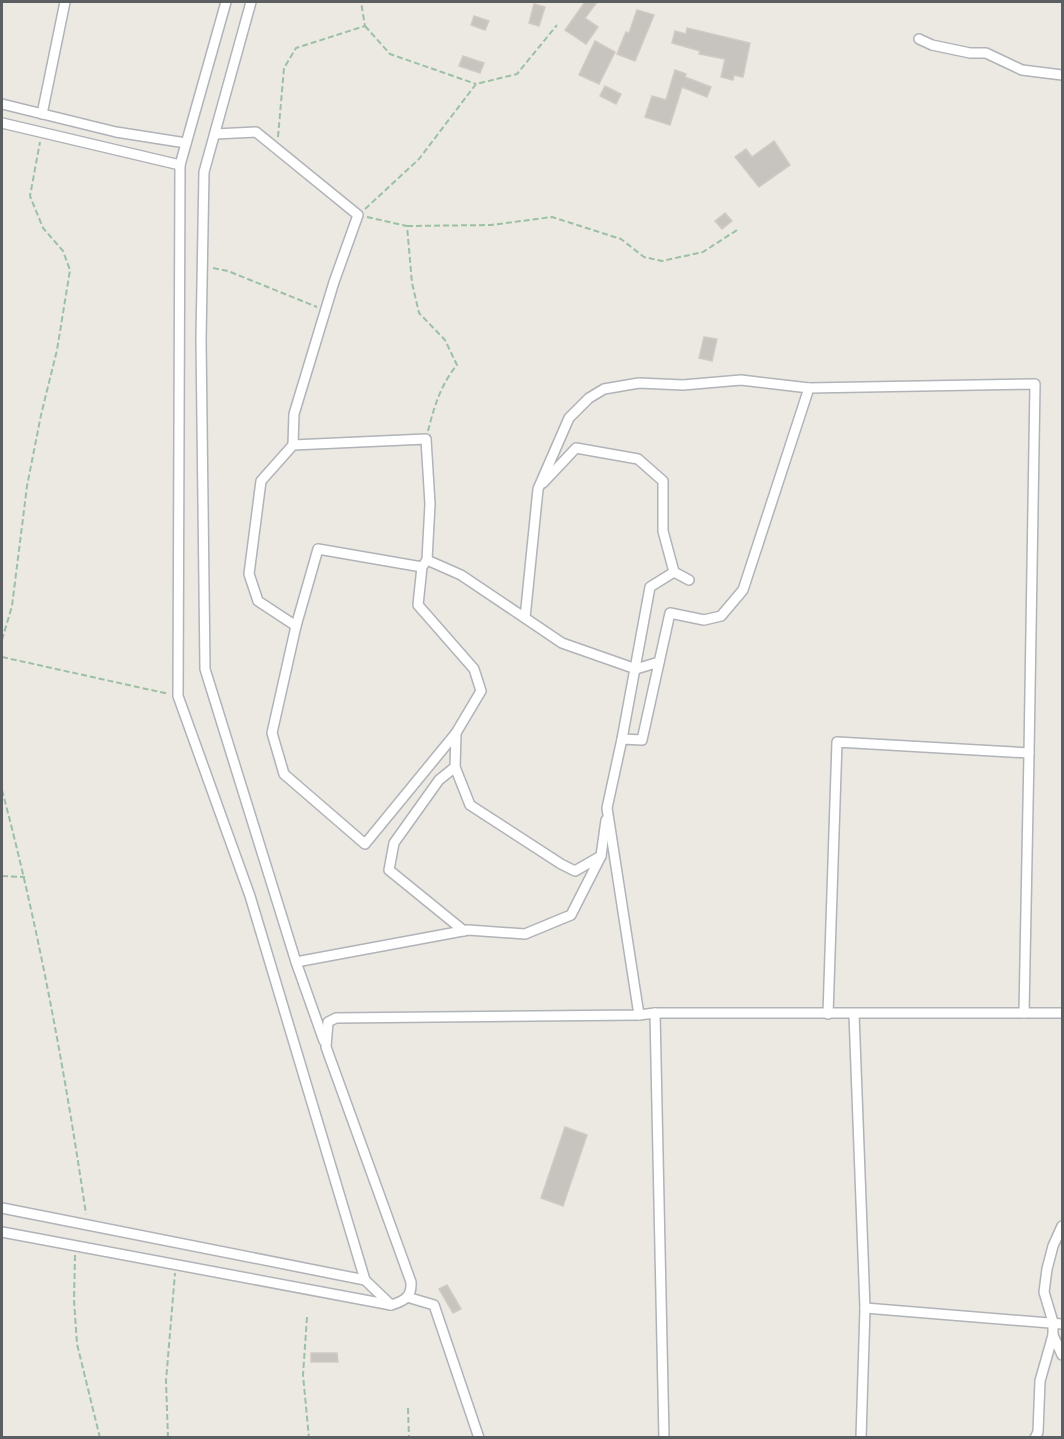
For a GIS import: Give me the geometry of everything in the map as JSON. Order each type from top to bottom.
[{"type":"street","points":[[42,114],[65,2]]},
{"type":"street","points":[[226,2],[180,165],[178,696],[250,896],[365,1280],[391,1305]]},
{"type":"street","points":[[2,1232],[391,1305],[407,1297],[411,1291],[411,1282],[296,962],[205,669],[201,339],[204,172],[251,2]]},
{"type":"street","points":[[920,39],[970,53],[986,53],[1022,70],[1062,75]]},
{"type":"street","points":[[2,104],[116,132],[186,144]]},
{"type":"street","points":[[2,123],[180,165]]},
{"type":"street","points":[[215,134],[256,132],[358,215],[325,310],[294,414],[293,445],[261,481],[249,574],[258,601],[296,626]]},
{"type":"street","points":[[525,618],[538,489],[569,418],[589,398],[604,389],[639,383],[682,385],[741,380],[809,388],[1035,384],[1024,1013]]},
{"type":"street","points":[[622,739],[642,740],[670,613],[704,620],[721,616],[742,590],[809,388]]},
{"type":"street","points":[[293,445],[426,439],[430,504],[425,563],[418,605],[474,669],[481,691],[456,734],[365,844],[284,774],[272,733],[296,626],[318,549],[425,563],[461,575],[562,643],[636,669],[659,662]]},
{"type":"street","points":[[538,489],[576,448],[638,459],[663,481],[663,531],[674,572],[689,580]]},
{"type":"street","points":[[296,962],[464,931],[525,934],[571,915],[601,856],[607,808],[636,669],[650,587],[674,572]]},
{"type":"street","points":[[456,734],[455,767],[470,805],[575,871],[601,856]]},
{"type":"street","points":[[828,1014],[837,742],[1029,753]]},
{"type":"street","points":[[455,767],[439,780],[394,843],[389,870],[464,931]]},
{"type":"street","points":[[607,808],[639,1015]]},
{"type":"street","points":[[326,1047],[328,1022],[336,1018],[655,1013],[1062,1013]]},
{"type":"street","points":[[655,1013],[664,1437]]},
{"type":"street","points":[[854,1014],[865,1308],[861,1437]]},
{"type":"street","points":[[2,1208],[365,1280]]},
{"type":"street","points":[[1035,1437],[1038,1432],[1040,1382],[1058,1323],[1044,1293],[1047,1269],[1053,1246],[1062,1226]]},
{"type":"street","points":[[407,1297],[434,1305],[479,1437]]},
{"type":"street","points":[[865,1308],[1058,1323]]},
{"type":"street","points":[[1053,1335],[1062,1355]]},
{"type":"path","points":[[361,2],[365,26],[390,54],[476,84],[517,74],[557,25]]},
{"type":"path","points":[[277,149],[284,68],[296,48],[365,26]]},
{"type":"path","points":[[358,215],[419,159],[476,84]]},
{"type":"path","points":[[2,640],[12,606],[27,486],[57,350],[69,270],[63,251],[43,228],[30,196],[42,133]]},
{"type":"path","points":[[358,215],[407,226],[491,225],[552,218],[621,239],[644,257],[662,261],[704,252],[737,230]]},
{"type":"path","points":[[407,226],[412,283],[419,313],[445,340],[457,365],[449,375],[435,404],[426,439]]},
{"type":"path","points":[[202,265],[228,271],[325,310]]},
{"type":"path","points":[[2,657],[178,696]]},
{"type":"path","points":[[2,790],[25,877],[68,1096],[88,1225]]},
{"type":"path","points":[[2,876],[25,877]]},
{"type":"path","points":[[75,1246],[74,1300],[77,1344],[100,1437]]},
{"type":"path","points":[[168,1437],[166,1381],[176,1265]]},
{"type":"path","points":[[307,1317],[303,1375],[309,1437]]},
{"type":"path","points":[[408,1408],[409,1437]]},
{"type":"building","points":[[585,2],[597,2],[585,18],[598,27],[586,44],[565,30]]},
{"type":"building","points":[[534,4],[545,7],[539,26],[529,23]]},
{"type":"building","points":[[637,10],[654,15],[635,61],[617,54],[626,32],[629,33]]},
{"type":"building","points":[[474,16],[489,21],[485,30],[471,25]]},
{"type":"building","points":[[687,28],[750,43],[743,77],[734,75],[733,80],[721,77],[725,59],[699,54],[700,51],[672,43],[675,31],[686,34]]},
{"type":"building","points":[[595,41],[615,52],[599,84],[579,75]]},
{"type":"building","points":[[463,56],[484,63],[480,73],[459,66]]},
{"type":"building","points":[[675,70],[686,74],[685,77],[711,87],[707,97],[682,87],[670,125],[645,117],[652,96],[666,100]]},
{"type":"building","points":[[605,86],[621,94],[616,104],[600,96]]},
{"type":"building","points":[[774,141],[790,165],[759,187],[735,157],[746,149],[752,157]]},
{"type":"building","points":[[725,213],[732,221],[722,229],[715,221]]},
{"type":"building","points":[[704,337],[717,339],[712,361],[699,358]]},
{"type":"building","points":[[565,1127],[587,1135],[563,1206],[541,1198]]},
{"type":"building","points":[[447,1285],[461,1309],[453,1313],[439,1289]]},
{"type":"building","points":[[311,1353],[337,1353],[338,1362],[311,1362]]}]
